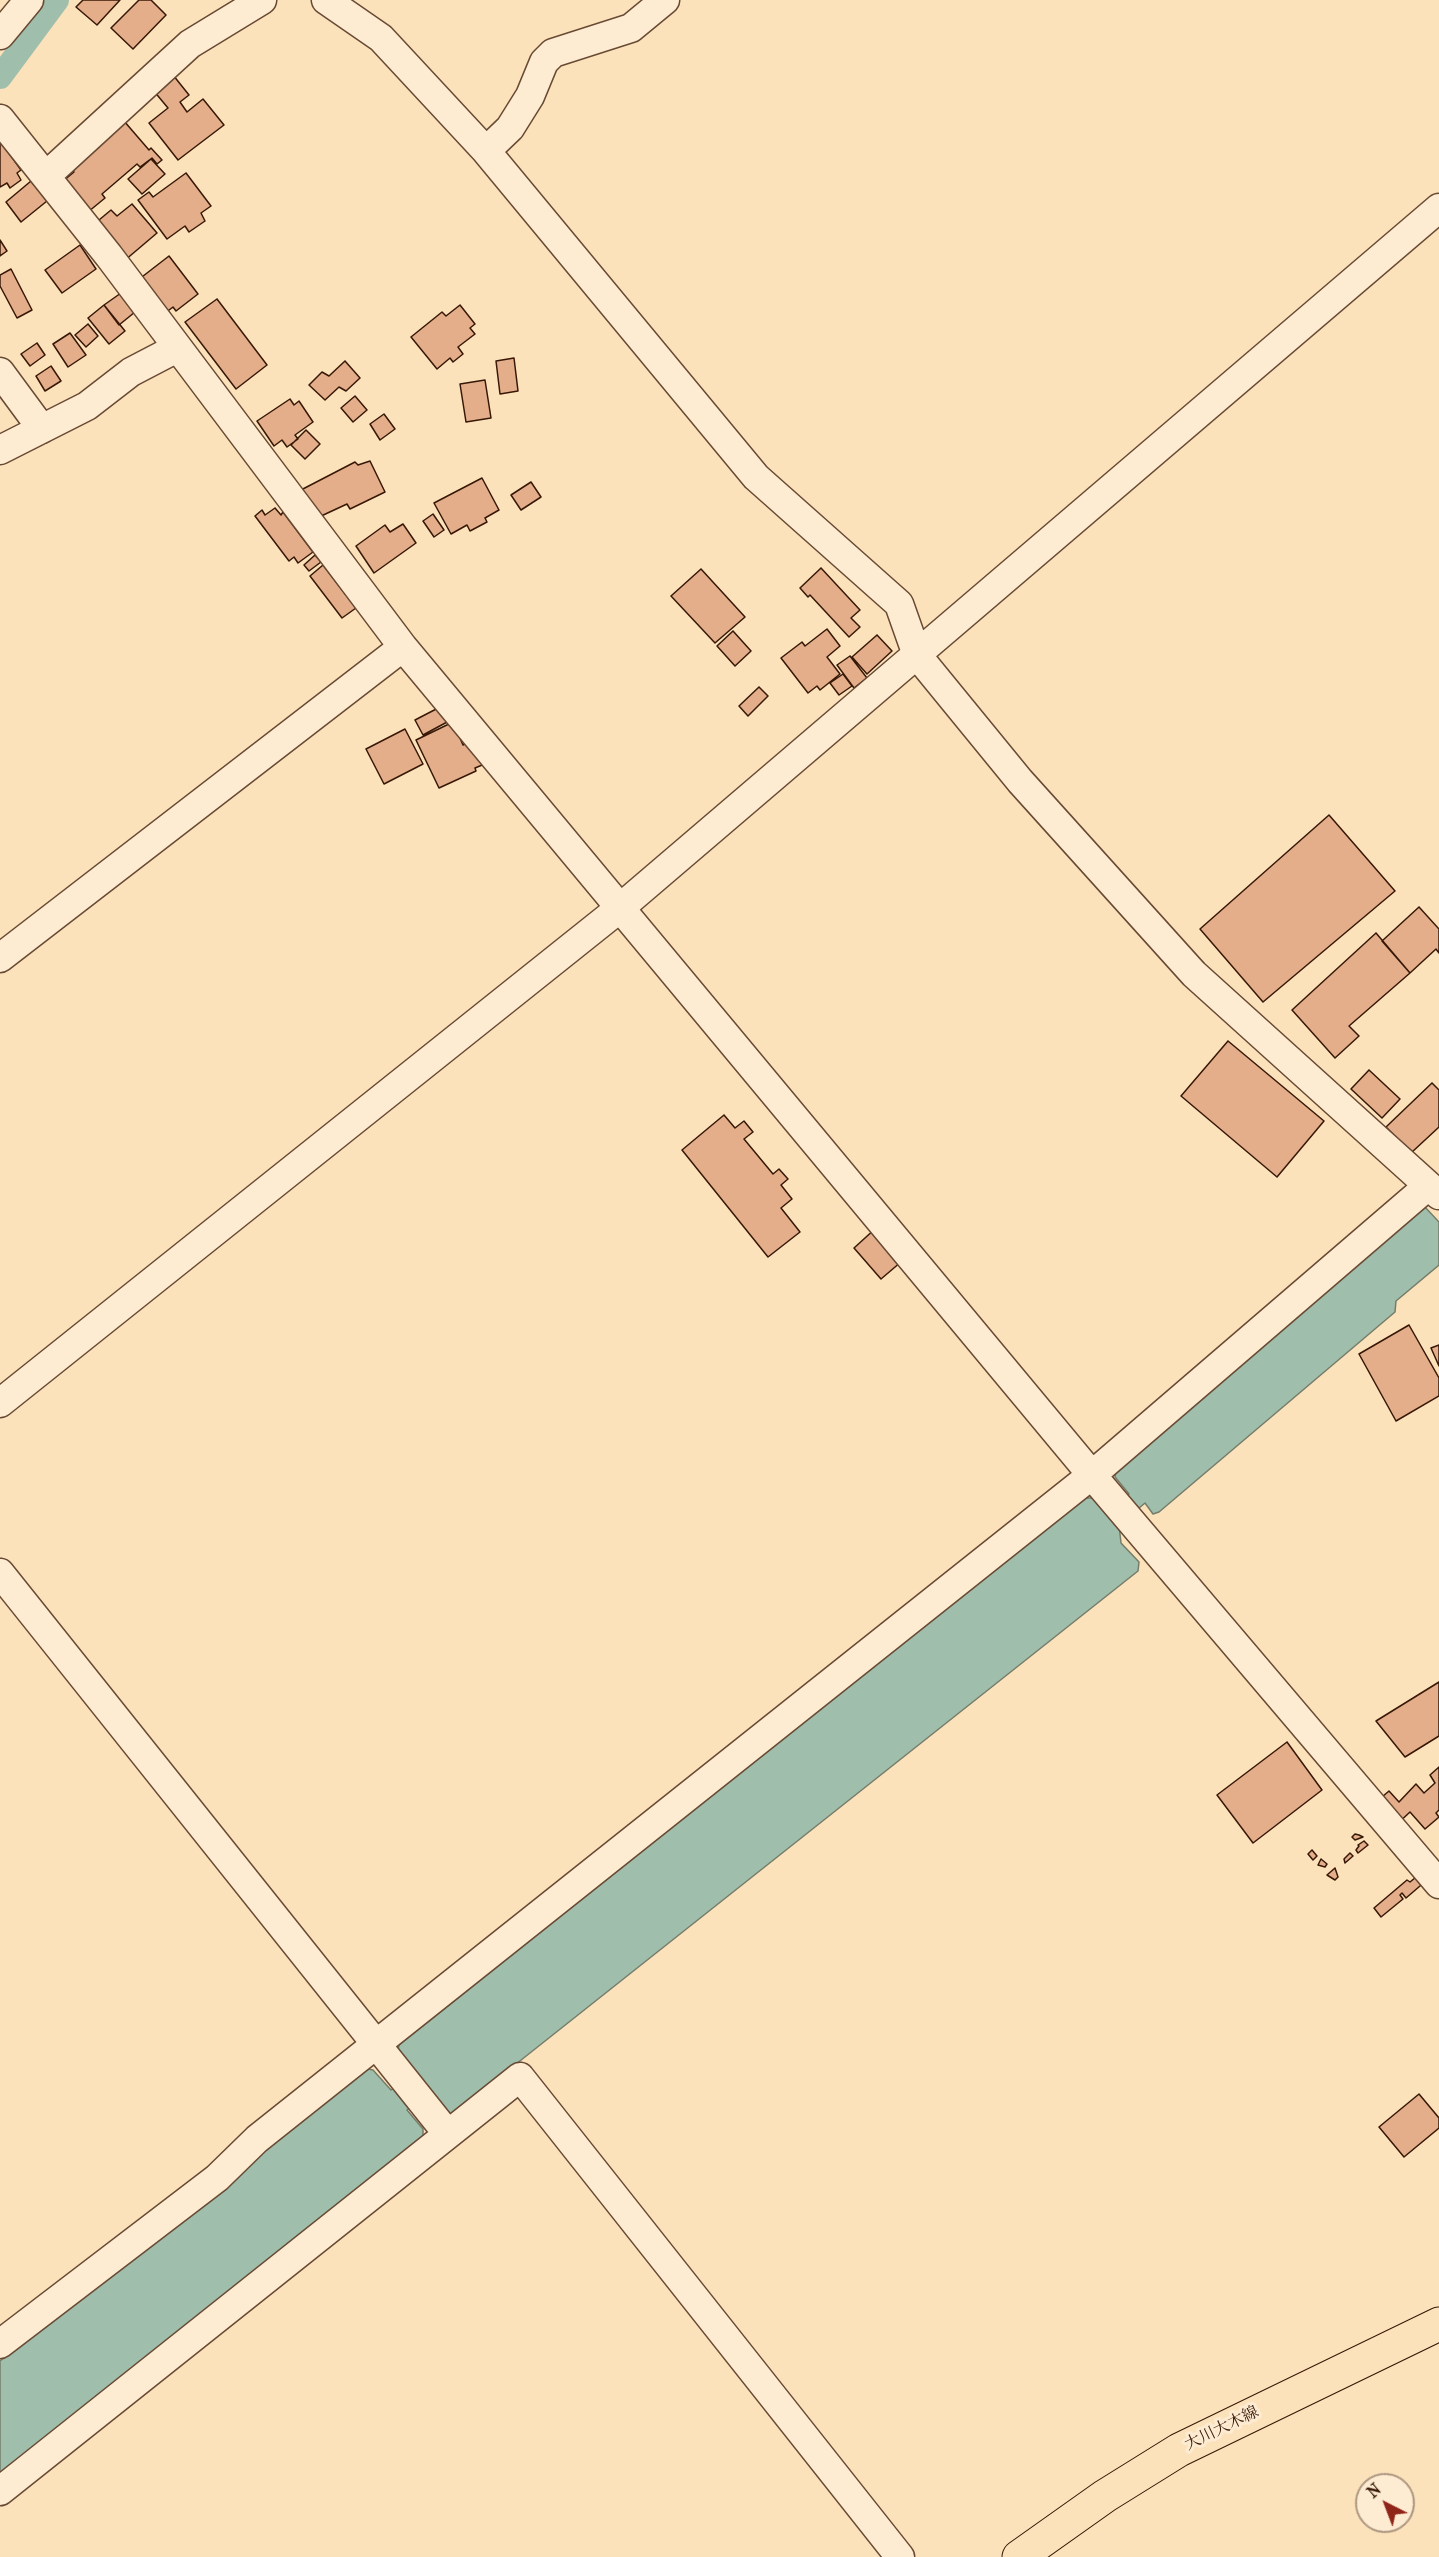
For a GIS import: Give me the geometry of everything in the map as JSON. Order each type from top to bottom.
[{"type":"main road","name":"大川大木線","points":[[1019,2557],[1105,2496],[1179,2450],[1439,2324]]},
{"type":"street","points":[[0,35],[28,0]]},
{"type":"street","points":[[46,176],[190,44],[262,0]]},
{"type":"street","points":[[0,2344],[217,2178],[257,2139],[380,2050],[1097,1480],[1434,1191],[1194,974],[1020,781],[916,655],[899,604],[756,477],[486,151],[381,38],[326,0]]},
{"type":"street","points":[[486,151],[510,128],[530,96],[544,62],[553,53],[631,28],[665,0]]},
{"type":"street","points":[[0,119],[110,256],[403,647],[1097,1480],[1439,1884]]},
{"type":"street","points":[[0,1403],[620,908],[1439,208]]},
{"type":"street","points":[[0,450],[87,406],[131,372],[177,348]]},
{"type":"street","points":[[0,372],[42,429]]},
{"type":"street","points":[[0,958],[403,647]]},
{"type":"street","points":[[0,1573],[447,2133]]},
{"type":"street","points":[[0,2491],[447,2133],[520,2078],[900,2557]]},
{"type":"shaded area","points":[[1424,1206],[1439,1222],[1439,1265],[1396,1301],[1395,1312],[1159,1512],[1153,1514],[1145,1503],[1119,1525],[1121,1543],[1139,1562],[1138,1571],[453,2114],[448,2114],[430,2092],[407,2110],[423,2129],[423,2137],[0,2473],[0,2361],[368,2069],[373,2070],[391,2090],[414,2072],[398,2051],[399,2045],[1085,1498],[1093,1498],[1107,1513],[1129,1494],[1115,1477],[1116,1471]]},
{"type":"building","points":[[83,0],[120,0],[97,25],[76,7]]},
{"type":"building","points":[[139,0],[151,0],[166,15],[133,49],[111,28]]},
{"type":"building","points":[[173,75],[189,95],[180,102],[187,112],[203,99],[224,125],[178,160],[149,123],[168,108],[153,90]]},
{"type":"building","points":[[124,121],[149,150],[151,148],[162,160],[157,164],[152,158],[140,167],[137,164],[102,194],[105,198],[88,212],[62,182],[74,172],[70,168]]},
{"type":"building","points":[[0,141],[21,170],[17,173],[21,180],[10,188],[7,183],[0,187]]},
{"type":"building","points":[[151,159],[165,174],[142,194],[128,179]]},
{"type":"building","points":[[186,173],[211,206],[201,213],[205,221],[189,232],[185,226],[167,239],[138,200],[149,192],[153,197]]},
{"type":"building","points":[[31,181],[47,201],[21,222],[6,202]]},
{"type":"building","points":[[132,204],[157,233],[124,261],[93,225],[111,210],[117,216]]},
{"type":"building","points":[[0,240],[7,251],[0,256]]},
{"type":"building","points":[[80,245],[96,269],[62,293],[45,270]]},
{"type":"building","points":[[169,256],[198,294],[176,311],[173,307],[164,314],[138,280]]},
{"type":"building","points":[[11,269],[32,310],[17,318],[0,286],[0,275]]},
{"type":"building","points":[[121,293],[135,312],[119,325],[104,305]]},
{"type":"building","points":[[217,299],[267,365],[236,389],[185,322]]},
{"type":"building","points":[[104,305],[125,331],[109,344],[88,318]]},
{"type":"building","points":[[460,305],[475,324],[470,328],[475,334],[458,347],[463,354],[453,362],[450,358],[437,369],[411,337],[442,312],[446,316]]},
{"type":"building","points":[[88,324],[98,336],[86,347],[75,335]]},
{"type":"building","points":[[70,333],[86,355],[68,367],[53,344]]},
{"type":"building","points":[[37,343],[45,355],[30,366],[21,354]]},
{"type":"building","points":[[514,358],[518,391],[500,394],[496,361]]},
{"type":"building","points":[[345,361],[360,378],[346,391],[339,387],[325,400],[309,385],[322,372],[329,376]]},
{"type":"building","points":[[51,366],[61,381],[45,391],[36,376]]},
{"type":"building","points":[[485,380],[491,418],[466,422],[460,384]]},
{"type":"building","points":[[355,396],[367,410],[353,422],[341,408]]},
{"type":"building","points":[[290,399],[294,405],[299,401],[313,422],[295,435],[298,439],[287,447],[282,440],[274,446],[257,421]]},
{"type":"building","points":[[384,414],[395,429],[380,440],[370,424]]},
{"type":"building","points":[[306,430],[320,444],[305,459],[291,445]]},
{"type":"building","points":[[370,461],[385,492],[350,509],[347,504],[319,517],[299,491],[355,462],[358,465]]},
{"type":"building","points":[[482,478],[499,510],[485,518],[487,522],[470,531],[467,525],[451,534],[434,503]]},
{"type":"building","points":[[531,482],[541,497],[521,510],[511,495]]},
{"type":"building","points":[[275,508],[281,515],[283,512],[313,552],[298,563],[294,557],[289,561],[255,516],[262,510],[265,515]]},
{"type":"building","points":[[433,514],[444,530],[434,537],[423,521]]},
{"type":"building","points":[[403,524],[416,543],[374,573],[356,546],[385,525],[390,532]]},
{"type":"building","points":[[315,555],[321,562],[309,571],[304,565]]},
{"type":"building","points":[[323,565],[356,608],[342,618],[310,576]]},
{"type":"building","points":[[821,568],[860,610],[851,618],[860,627],[849,637],[810,595],[808,597],[800,588]]},
{"type":"building","points":[[701,569],[745,617],[715,643],[671,596]]},
{"type":"building","points":[[827,629],[840,646],[827,657],[840,674],[820,690],[817,686],[808,693],[781,658],[802,642],[805,646]]},
{"type":"building","points":[[733,631],[751,651],[735,666],[717,646]]},
{"type":"building","points":[[877,635],[892,651],[867,674],[852,657]]},
{"type":"building","points":[[850,656],[867,678],[854,688],[837,665]]},
{"type":"building","points":[[843,674],[852,686],[839,695],[830,683]]},
{"type":"building","points":[[759,687],[768,696],[748,716],[739,706]]},
{"type":"building","points":[[442,706],[449,721],[423,735],[415,720]]},
{"type":"building","points":[[453,722],[463,745],[475,739],[487,763],[475,768],[476,771],[439,788],[416,740]]},
{"type":"building","points":[[405,729],[423,764],[384,784],[366,749]]},
{"type":"building","points":[[1329,815],[1395,891],[1263,1002],[1200,929]]},
{"type":"building","points":[[1419,907],[1439,929],[1439,953],[1436,949],[1410,973],[1382,941]]},
{"type":"building","points":[[1376,933],[1410,973],[1349,1026],[1359,1036],[1335,1058],[1292,1010]]},
{"type":"building","points":[[1228,1041],[1324,1121],[1277,1177],[1181,1096]]},
{"type":"building","points":[[1369,1070],[1400,1099],[1382,1118],[1351,1089]]},
{"type":"building","points":[[1432,1083],[1439,1090],[1439,1127],[1411,1153],[1386,1127]]},
{"type":"building","points":[[724,1115],[735,1128],[744,1121],[753,1132],[744,1139],[773,1174],[779,1169],[788,1179],[781,1185],[792,1199],[781,1208],[800,1232],[768,1257],[682,1150]]},
{"type":"building","points":[[887,1218],[915,1250],[881,1279],[854,1248]]},
{"type":"building","points":[[1409,1325],[1439,1378],[1439,1396],[1396,1421],[1359,1354]]},
{"type":"building","points":[[1439,1345],[1439,1366],[1431,1348]]},
{"type":"building","points":[[1439,1682],[1439,1736],[1405,1757],[1376,1721]]},
{"type":"building","points":[[1287,1742],[1322,1790],[1253,1843],[1217,1795]]},
{"type":"building","points":[[1439,1767],[1439,1810],[1436,1813],[1439,1817],[1425,1829],[1410,1812],[1395,1826],[1375,1803],[1389,1791],[1399,1802],[1416,1784],[1424,1793],[1435,1783],[1430,1775]]},
{"type":"building","points":[[1355,1834],[1363,1837],[1355,1840],[1352,1837]]},
{"type":"building","points":[[1364,1841],[1368,1845],[1358,1853],[1356,1850],[1358,1845]]},
{"type":"building","points":[[1312,1850],[1317,1856],[1313,1860],[1308,1854]]},
{"type":"building","points":[[1350,1853],[1353,1856],[1345,1863],[1344,1859]]},
{"type":"building","points":[[1321,1859],[1327,1864],[1325,1867],[1318,1865]]},
{"type":"building","points":[[1335,1868],[1338,1877],[1335,1880],[1327,1875]]},
{"type":"building","points":[[1421,1873],[1427,1880],[1406,1898],[1402,1893],[1400,1895],[1403,1899],[1381,1917],[1374,1908],[1407,1880],[1410,1882]]},
{"type":"building","points":[[1419,2094],[1439,2118],[1439,2128],[1404,2157],[1379,2127]]},
{"type":"waterway","points":[[0,77],[57,0]]}]
